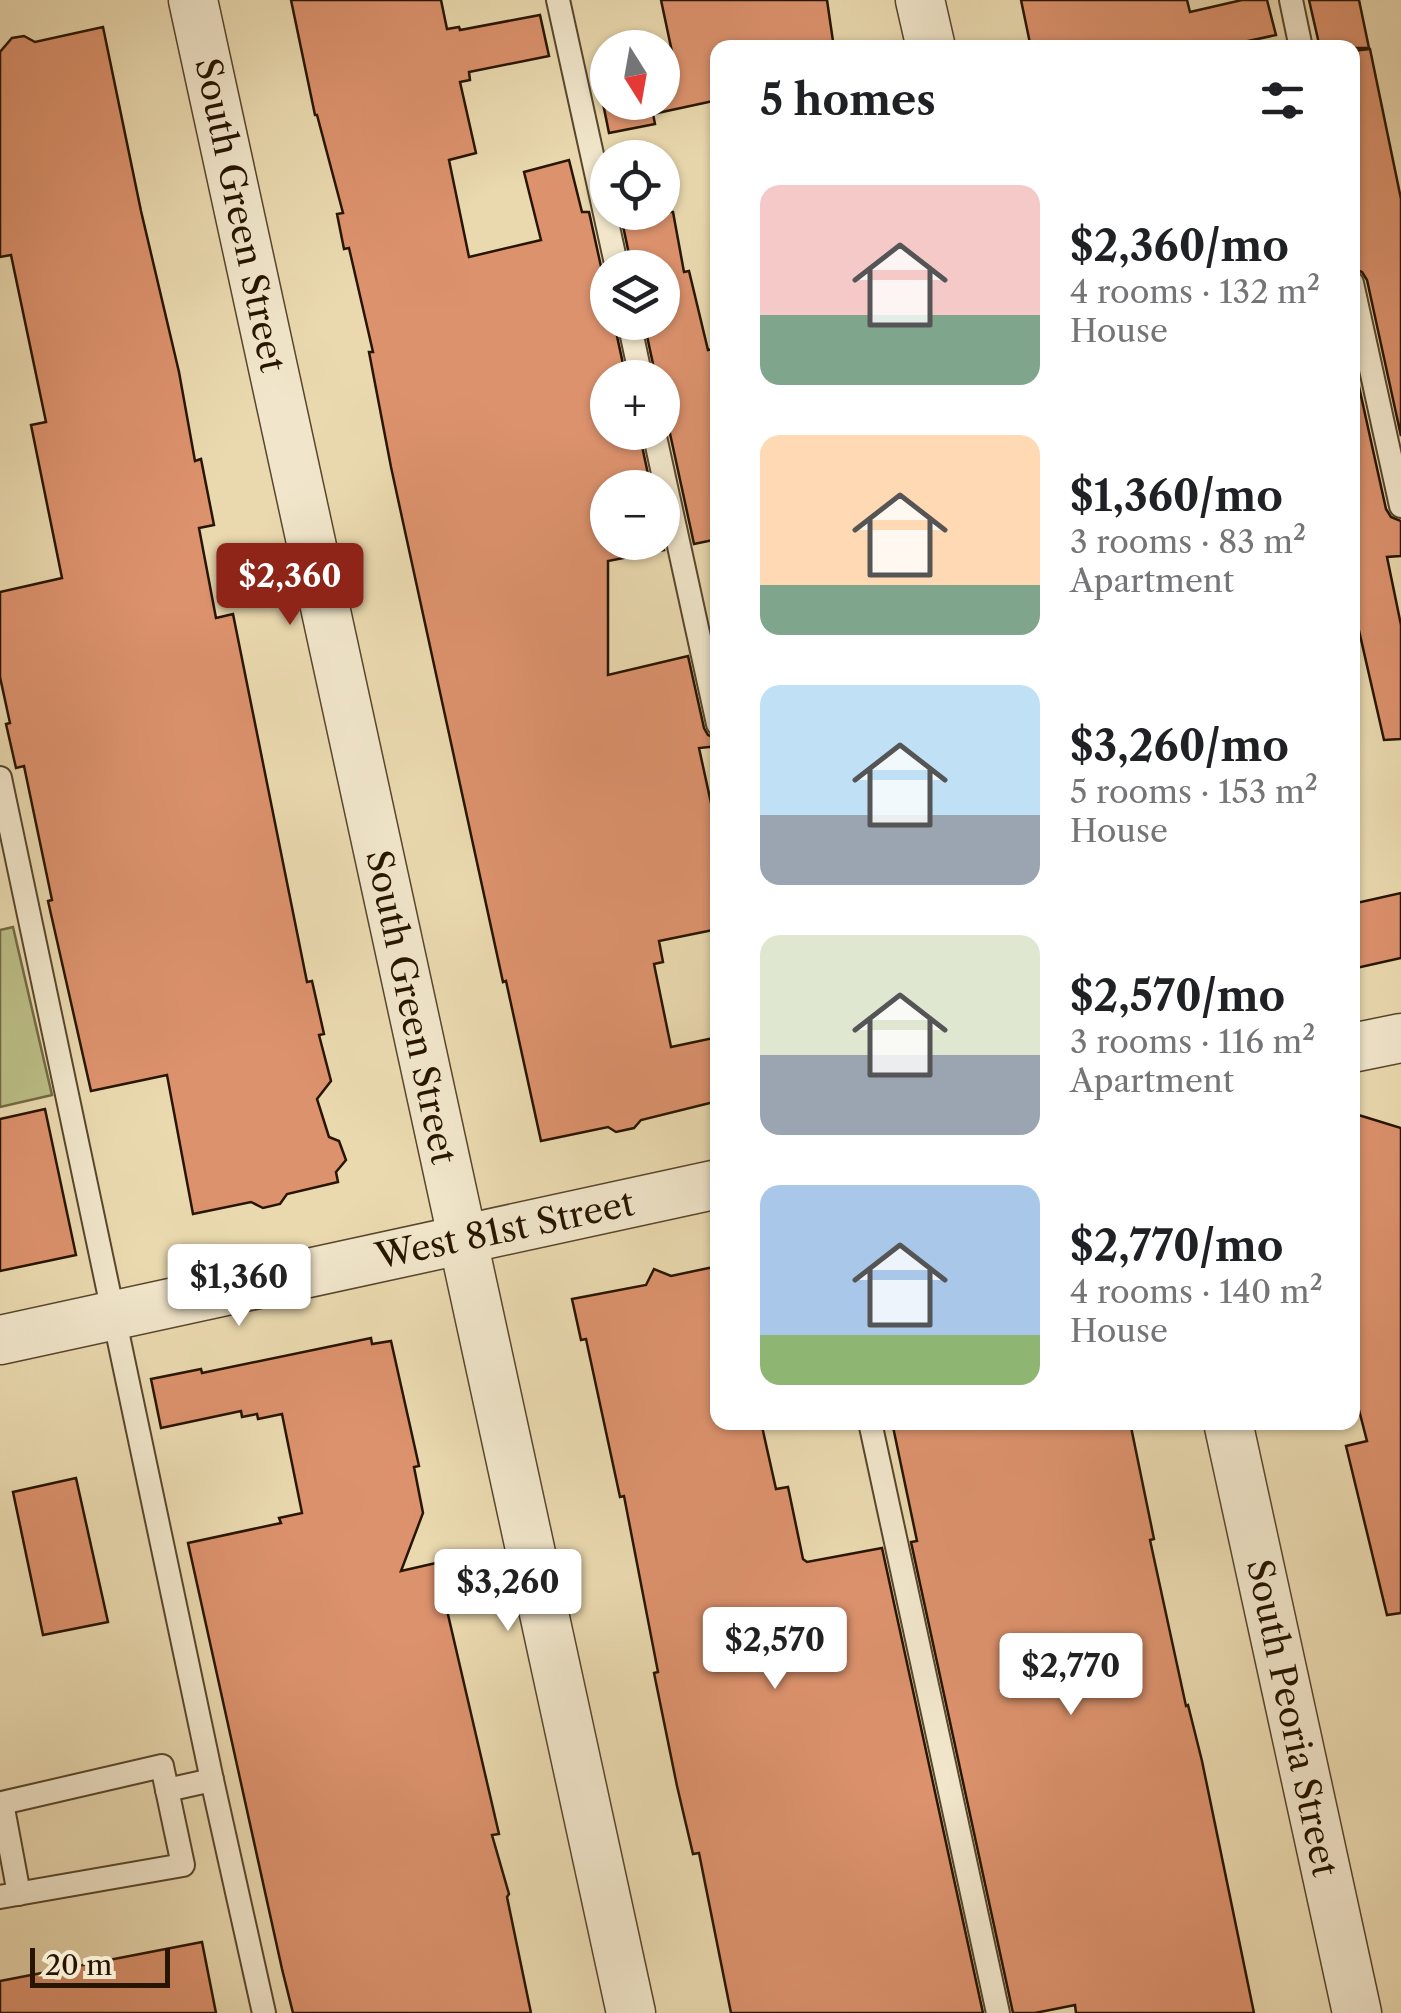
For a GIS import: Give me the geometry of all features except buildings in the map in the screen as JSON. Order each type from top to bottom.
[{"type":"street","name":"South Green Street","points":[[193,0],[631,2013]]},
{"type":"street","points":[[920,0],[928,40]]},
{"type":"street","points":[[1360,1046],[1401,1038]]},
{"type":"street","name":"West 81st Street","points":[[0,1340],[710,1186]]},
{"type":"street","name":"South Peoria Street","points":[[1230,1430],[1356,2013]]},
{"type":"lane","points":[[558,0],[613,250]]},
{"type":"lane","points":[[1291,0],[1299,40]]},
{"type":"lane","points":[[1360,319],[1401,506]]},
{"type":"lane","points":[[658,450],[710,688]]},
{"type":"lane","points":[[0,778],[264,2013]]},
{"type":"lane","points":[[872,1430],[998,2013]]},
{"type":"lane","points":[[162,1766],[167,1790],[183,1865],[9,1895],[2,1803],[162,1766]]},
{"type":"lane","points":[[167,1790],[212,1780]]},
{"type":"green space","points":[[13,927],[52,1095],[0,1107],[0,930]]}]
